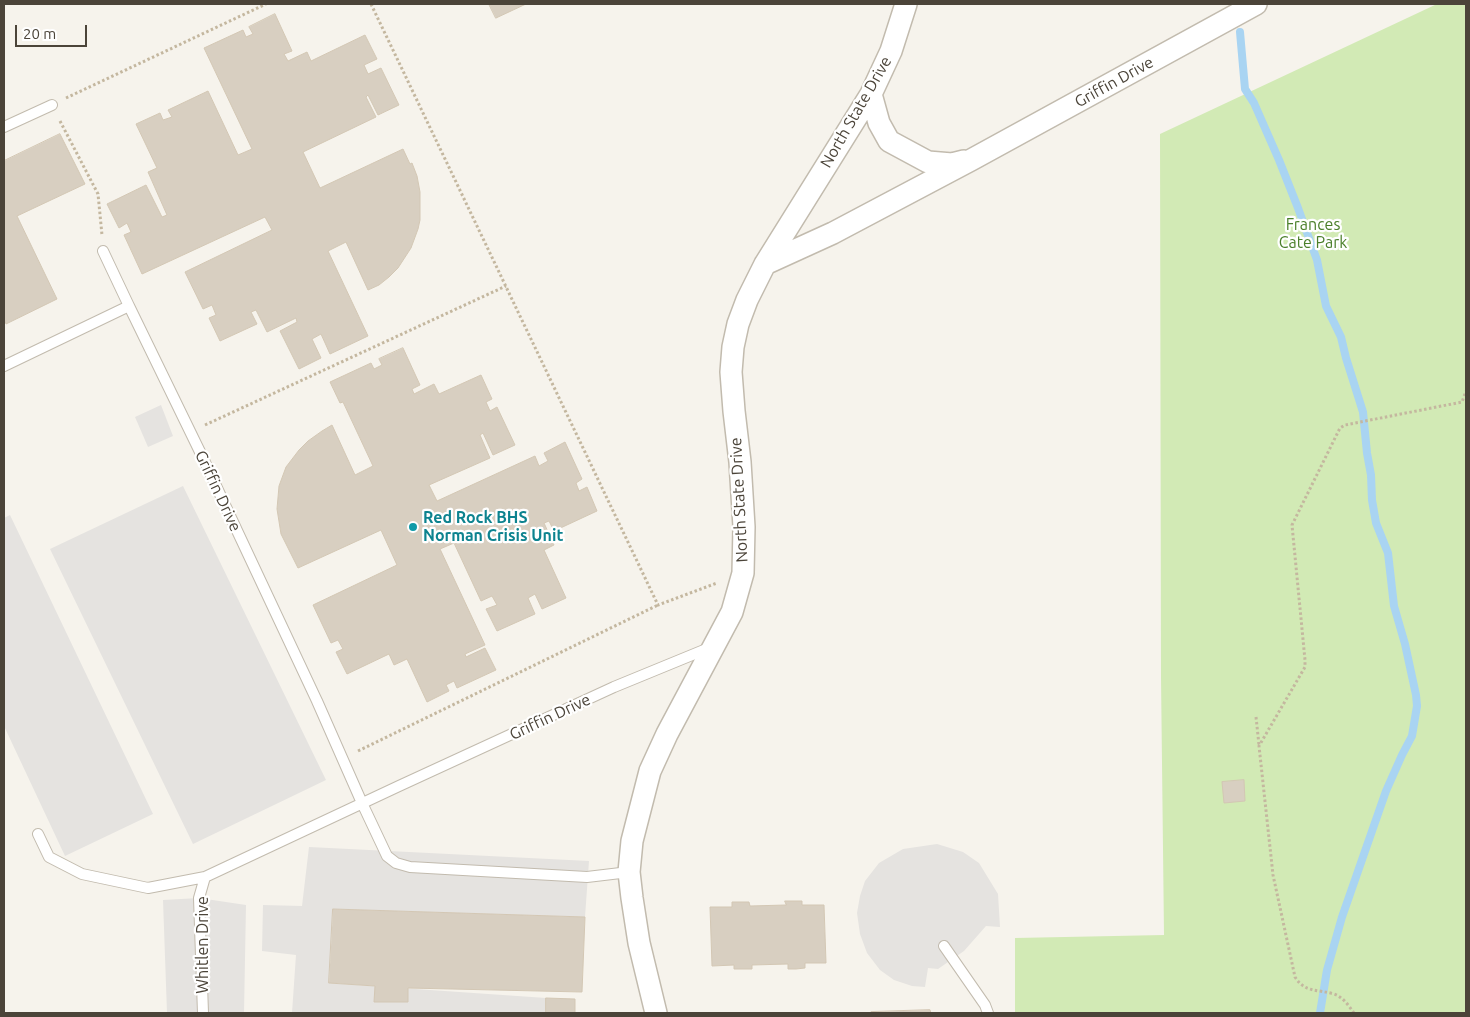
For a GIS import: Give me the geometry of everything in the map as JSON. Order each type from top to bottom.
[{"type":"street","name":"North State Drive","points":[[656,1013],[639,943],[632,898],[630,872],[632,841],[650,771],[667,734],[732,612],[742,573],[744,520],[731,372],[733,347],[738,324],[747,300],[765,264],[871,94],[891,51],[906,4]]},
{"type":"street","name":"Griffin Drive","points":[[765,264],[833,233],[972,160],[1256,4]]},
{"type":"street","name":"Griffin Drive","points":[[871,94],[879,123],[889,141],[928,162],[952,164],[972,160]]},
{"type":"lane","points":[[4,127],[52,105]]},
{"type":"lane","name":"Griffin Drive","points":[[103,250],[317,701],[362,803]]},
{"type":"lane","points":[[4,366],[129,306]]},
{"type":"lane","name":"Griffin Drive","points":[[38,834],[49,858],[82,874],[148,888],[206,877],[614,687],[713,647]]},
{"type":"lane","points":[[362,803],[387,856],[396,863],[410,867],[587,877],[630,872]]},
{"type":"lane","name":"Whitlen Drive","points":[[203,1013],[200,898],[206,877]]},
{"type":"lane","points":[[944,946],[985,1005],[988,1013]]},
{"type":"path","points":[[103,250],[98,194],[52,105],[266,4]]},
{"type":"path","points":[[371,4],[658,605]]},
{"type":"path","points":[[190,432],[506,286]]},
{"type":"path","points":[[1259,746],[1305,667],[1292,525],[1340,428],[1345,425],[1462,402],[1466,391]]},
{"type":"path","points":[[342,759],[658,605],[742,573]]},
{"type":"path","points":[[1256,717],[1272,875],[1295,977],[1300,985],[1305,988],[1335,994],[1354,1013]]},
{"type":"green space","name":"Frances Cate Park","points":[[1437,4],[1466,4],[1466,1013],[1015,1013],[1015,938],[1164,935],[1161,677],[1160,134]]},
{"type":"shaded area","points":[[161,405],[173,436],[148,447],[135,417]]},
{"type":"shaded area","points":[[183,486],[326,780],[193,844],[50,549]]},
{"type":"shaded area","points":[[10,515],[153,814],[65,856],[4,726],[4,518]]},
{"type":"shaded area","points":[[937,844],[963,852],[979,863],[998,894],[1000,927],[986,926],[964,951],[938,969],[928,968],[925,987],[912,986],[894,980],[880,970],[867,953],[860,934],[857,913],[865,881],[879,863],[903,849]]},
{"type":"shaded area","points":[[309,847],[589,861],[585,917],[333,909],[329,983],[546,998],[546,1013],[292,1013],[296,955],[262,951],[263,905],[302,906]]},
{"type":"shaded area","points":[[199,898],[246,905],[244,1013],[167,1013],[163,900]]},
{"type":"building","points":[[489,4],[526,4],[496,18]]},
{"type":"building","points":[[275,14],[292,51],[284,54],[288,61],[307,52],[311,61],[365,35],[377,59],[364,65],[368,74],[381,68],[399,105],[378,115],[368,95],[366,97],[376,117],[303,152],[320,188],[403,149],[410,164],[412,163],[420,192],[420,220],[411,248],[398,268],[379,285],[368,290],[346,242],[328,251],[368,336],[330,354],[321,334],[312,339],[321,358],[299,369],[280,331],[297,322],[296,318],[267,332],[256,310],[251,312],[257,324],[220,341],[209,318],[216,315],[212,305],[203,309],[185,272],[272,230],[265,217],[142,274],[124,235],[131,232],[127,223],[119,228],[107,204],[146,185],[162,217],[167,215],[148,172],[157,168],[136,124],[160,113],[163,120],[172,117],[168,110],[208,91],[238,155],[252,149],[204,48],[243,30],[246,37],[253,34],[249,27]]},
{"type":"building","points":[[60,134],[85,184],[17,216],[57,299],[6,324],[4,319],[4,161]]},
{"type":"building","name":"Red Rock BHS Norman Crisis Unit","points":[[403,348],[420,385],[412,389],[414,394],[434,384],[439,394],[481,375],[492,399],[486,402],[490,411],[497,407],[515,445],[493,455],[483,433],[480,435],[490,458],[429,485],[437,501],[535,456],[539,466],[548,461],[544,453],[565,442],[582,479],[576,483],[579,491],[587,487],[597,511],[554,531],[549,521],[544,523],[554,545],[544,550],[566,598],[542,609],[535,594],[528,598],[535,614],[497,631],[486,609],[497,605],[492,596],[481,601],[454,543],[440,549],[485,645],[465,654],[466,657],[485,648],[496,670],[457,688],[454,681],[446,685],[449,691],[427,702],[407,659],[394,665],[389,654],[347,674],[336,652],[343,649],[338,640],[331,643],[313,605],[397,565],[381,530],[298,568],[281,534],[277,509],[279,486],[286,467],[308,441],[332,425],[355,475],[373,466],[343,402],[340,403],[330,382],[371,363],[374,369],[382,365],[379,359]]},
{"type":"building","points":[[1244,780],[1245,801],[1224,803],[1222,782]]},
{"type":"building","points":[[785,901],[802,901],[802,905],[824,905],[826,963],[805,963],[805,968],[796,969],[788,969],[788,964],[752,965],[752,969],[734,969],[734,965],[712,966],[710,907],[732,907],[732,902],[749,902],[750,906],[786,905]]},
{"type":"building","points":[[333,909],[585,917],[582,992],[408,988],[408,1002],[374,1002],[375,986],[329,983]]},
{"type":"building","points":[[546,998],[575,999],[575,1013],[546,1013]]},
{"type":"building","points":[[930,1010],[931,1013],[871,1013],[871,1012]]},
{"type":"waterway","points":[[1240,32],[1245,89],[1254,103],[1279,160],[1317,260],[1326,306],[1341,337],[1363,412],[1376,523],[1388,553],[1394,606],[1405,644],[1417,706],[1412,736],[1386,791],[1342,917],[1327,970],[1320,1013]]},
{"type":"place","name":"Red Rock BHS Norman Crisis Unit","points":[[413,527]]}]
